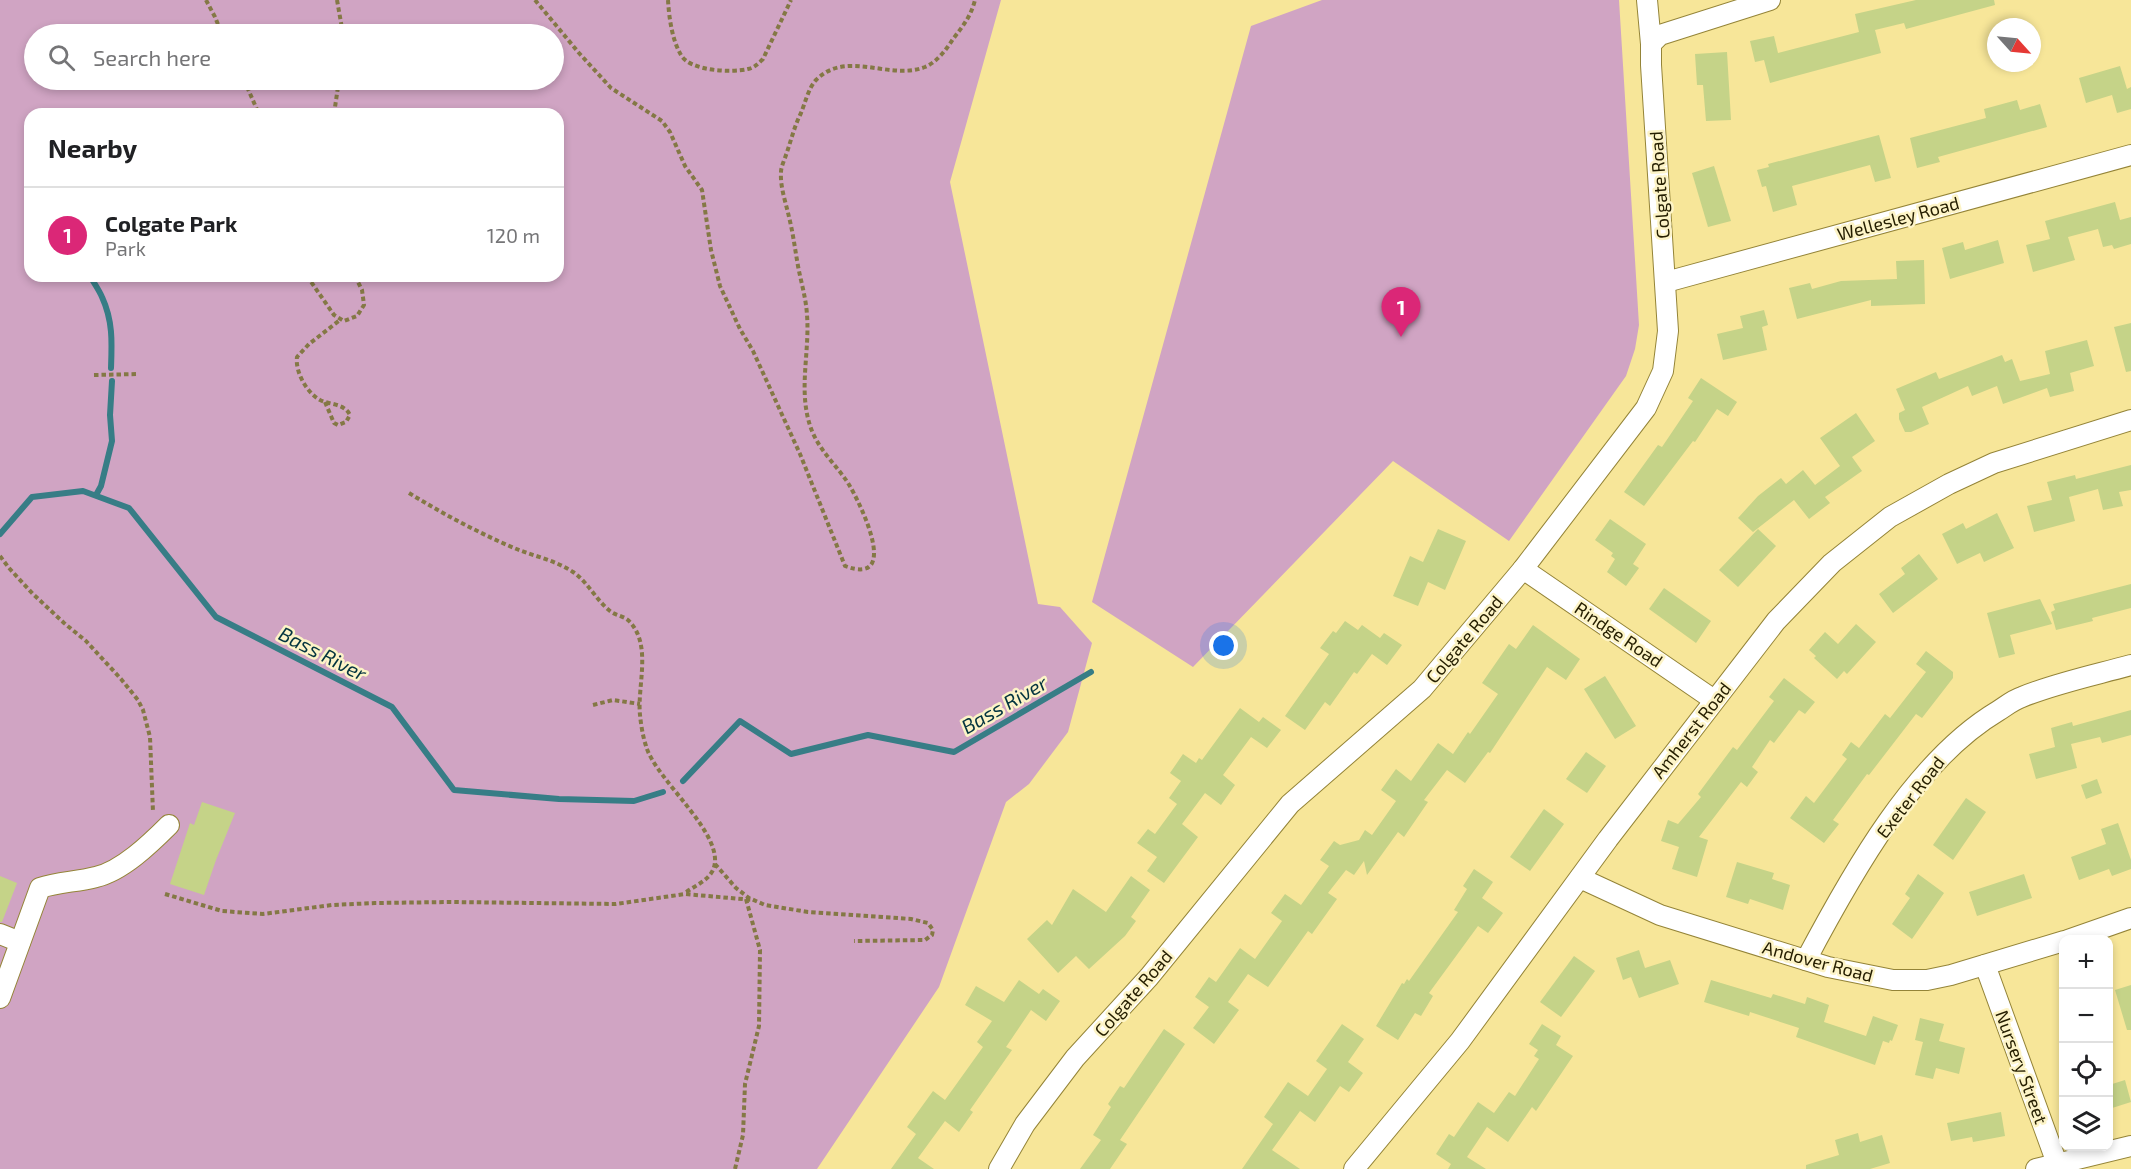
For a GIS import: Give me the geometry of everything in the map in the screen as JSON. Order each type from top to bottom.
[{"type":"street","name":"Colgate Road","points":[[999,1169],[1025,1124],[1075,1058],[1149,977],[1290,804],[1422,689],[1523,569],[1646,408],[1663,370],[1668,331],[1651,65],[1652,44],[1647,0]]},
{"type":"street","points":[[1652,44],[1660,35],[1770,0]]},
{"type":"street","name":"Wellesley Road","points":[[1666,282],[2131,155]]},
{"type":"street","name":"Amherst Road","points":[[1354,1169],[1460,1041],[1580,878],[1776,621],[1832,563],[1890,517],[1949,483],[1994,463],[2131,420]]},
{"type":"street","name":"Rindge Road","points":[[1523,569],[1714,700]]},
{"type":"street","name":"Exeter Road","points":[[1806,960],[1851,880],[1892,816],[1937,759],[1981,720],[2020,697],[2131,665]]},
{"type":"street","points":[[0,998],[40,888],[57,882],[96,877],[113,871],[150,844],[170,825]]},
{"type":"street","name":"Andover Road","points":[[1580,878],[1660,915],[1828,967],[1893,980],[1927,980],[2059,943]]},
{"type":"street","points":[[2080,935],[2131,918]]},
{"type":"street","points":[[0,934],[20,942]]},
{"type":"street","name":"Nursery Street","points":[[1985,965],[2059,1166]]},
{"type":"street","points":[[2036,1169],[2059,1166],[2131,1146]]},
{"type":"path","points":[[206,0],[218,24]]},
{"type":"path","points":[[337,0],[341,24]]},
{"type":"path","points":[[535,0],[555,24]]},
{"type":"path","points":[[668,0],[681,58],[701,68],[747,70],[756,66],[763,59],[791,0]]},
{"type":"path","points":[[564,35],[611,88],[662,121],[670,132],[685,166],[702,189],[711,250],[720,286],[753,351],[800,454],[845,566],[857,571],[865,570],[872,565],[875,557],[874,547],[849,484],[819,444],[807,413],[804,378],[807,314],[795,242],[783,193],[781,170],[792,132],[814,81],[835,69],[848,66],[864,65],[892,70],[925,67],[940,56],[963,27],[975,0]]},
{"type":"path","points":[[248,90],[256,108]]},
{"type":"path","points":[[335,108],[338,90]]},
{"type":"path","points":[[311,282],[331,311],[340,320],[349,321],[363,309],[362,290],[359,282]]},
{"type":"path","points":[[325,402],[334,423],[338,425],[346,422],[350,415],[348,411],[325,402],[309,391],[298,368],[297,357],[309,344],[340,320]]},
{"type":"path","points":[[94,375],[138,374]]},
{"type":"path","points":[[409,493],[437,511],[491,538],[567,568],[592,590],[610,612],[628,621],[638,637],[642,652],[640,704],[643,735],[650,759],[710,838],[715,864],[736,888],[765,905],[795,910],[923,921],[932,926],[933,930],[932,935],[925,940],[854,941]]},
{"type":"path","points":[[0,556],[33,594],[86,641],[138,700],[150,737],[153,812]]},
{"type":"path","points":[[592,705],[613,700],[640,704]]},
{"type":"path","points":[[685,894],[709,876],[715,864]]},
{"type":"path","points":[[165,894],[222,911],[263,914],[337,905],[416,902],[616,904],[685,894],[753,900]]},
{"type":"path","points":[[735,1169],[743,1135],[745,1084],[759,1026],[760,950],[746,899]]},
{"type":"shaded area","points":[[0,0],[1001,0],[950,182],[1038,604],[1060,607],[1092,643],[1068,732],[1029,784],[1006,802],[939,987],[817,1169],[0,1169]]},
{"type":"shaded area","points":[[1322,0],[1619,0],[1639,325],[1635,349],[1626,376],[1509,541],[1393,461],[1193,667],[1092,602],[1251,26]]},
{"type":"building","points":[[1916,0],[1994,0],[1995,5],[1906,29],[1904,23],[1875,30],[1881,53],[1770,83],[1764,60],[1755,62],[1750,41],[1774,36],[1778,53],[1859,32],[1855,14]]},
{"type":"building","points":[[1727,52],[1731,120],[1706,121],[1703,85],[1697,85],[1695,54]]},
{"type":"building","points":[[2120,66],[2127,89],[2131,87],[2131,109],[2117,113],[2112,95],[2086,103],[2079,78]]},
{"type":"building","points":[[2017,100],[2020,110],[2040,104],[2047,127],[1938,157],[1940,162],[1917,168],[1910,138],[1986,118],[1984,109]]},
{"type":"building","points":[[1879,135],[1891,178],[1875,182],[1870,165],[1792,186],[1797,205],[1773,212],[1766,186],[1762,187],[1757,170],[1769,167],[1768,164]]},
{"type":"building","points":[[1714,166],[1731,221],[1708,227],[1692,173]]},
{"type":"building","points":[[2115,202],[2120,220],[2131,217],[2131,244],[2114,249],[2112,245],[2103,247],[2098,229],[2068,237],[2075,260],[2033,272],[2026,245],[2050,239],[2045,221]]},
{"type":"building","points":[[1998,240],[2004,263],[1950,279],[1942,248],[1963,242],[1965,250]]},
{"type":"building","points":[[1924,260],[1925,304],[1871,306],[1871,300],[1797,319],[1789,288],[1810,283],[1812,289],[1841,281],[1897,279],[1896,261]]},
{"type":"building","points":[[1764,310],[1768,325],[1762,327],[1767,350],[1723,360],[1717,334],[1743,328],[1740,316]]},
{"type":"building","points":[[2131,323],[2131,371],[2126,372],[2114,327]]},
{"type":"building","points":[[2087,340],[2094,366],[2070,373],[2074,391],[2050,397],[2047,388],[2003,404],[1997,386],[1972,396],[1968,386],[1922,407],[1929,424],[1911,432],[1905,432],[1899,419],[1899,413],[1905,410],[1896,389],[1936,372],[1939,379],[2002,355],[2005,362],[2012,359],[2020,381],[2050,374],[2045,351]]},
{"type":"building","points":[[1701,378],[1737,402],[1728,416],[1717,409],[1695,442],[1693,441],[1644,506],[1624,492],[1658,445],[1662,447],[1693,401],[1688,398]]},
{"type":"building","points":[[1856,413],[1875,441],[1852,457],[1862,471],[1825,497],[1830,503],[1809,519],[1794,500],[1753,532],[1738,518],[1758,496],[1781,478],[1786,484],[1803,470],[1815,485],[1840,466],[1820,438]]},
{"type":"building","points":[[2131,465],[2131,490],[2119,492],[2123,506],[2103,510],[2098,489],[2069,497],[2075,521],[2034,532],[2027,506],[2052,500],[2047,482],[2075,475],[2076,479]]},
{"type":"building","points":[[1997,513],[2014,548],[1984,562],[1980,553],[1957,564],[1942,534],[1963,523],[1966,529]]},
{"type":"building","points":[[1610,519],[1646,544],[1633,564],[1639,568],[1626,586],[1607,572],[1615,559],[1611,556],[1613,553],[1595,540]]},
{"type":"building","points":[[1438,529],[1466,541],[1445,590],[1428,582],[1418,606],[1393,596],[1410,556],[1423,562]]},
{"type":"building","points":[[1758,529],[1776,546],[1738,587],[1719,570]]},
{"type":"building","points":[[1919,554],[1938,579],[1893,613],[1879,594],[1905,574],[1901,568]]},
{"type":"building","points":[[2131,584],[2131,608],[2056,630],[2051,612],[2055,610],[2053,604]]},
{"type":"building","points":[[1664,588],[1711,621],[1696,643],[1649,609]]},
{"type":"building","points":[[2040,599],[2052,624],[2010,635],[2015,654],[1999,658],[1987,613]]},
{"type":"building","points":[[1345,621],[1358,630],[1362,625],[1380,638],[1384,633],[1402,645],[1387,665],[1372,654],[1357,674],[1354,672],[1330,706],[1325,702],[1305,730],[1285,716],[1329,654],[1320,648],[1333,631],[1336,633]]},
{"type":"building","points":[[1856,624],[1876,642],[1847,674],[1844,671],[1837,679],[1814,658],[1816,656],[1809,650],[1825,632],[1838,644]]},
{"type":"building","points":[[1533,625],[1580,659],[1566,680],[1547,667],[1490,753],[1488,752],[1465,783],[1447,770],[1424,800],[1428,802],[1404,837],[1398,832],[1367,875],[1364,861],[1354,875],[1346,870],[1328,893],[1337,899],[1312,934],[1308,931],[1268,987],[1248,974],[1228,1002],[1239,1010],[1214,1044],[1193,1028],[1209,1007],[1195,997],[1209,977],[1216,982],[1240,948],[1255,959],[1282,921],[1271,913],[1285,894],[1301,905],[1329,866],[1320,860],[1334,841],[1340,845],[1359,840],[1365,830],[1372,835],[1396,801],[1381,790],[1396,769],[1411,781],[1438,743],[1453,754],[1468,732],[1470,734],[1498,694],[1482,683],[1509,644],[1516,649]]},
{"type":"building","points":[[1926,651],[1953,672],[1953,678],[1922,718],[1916,714],[1869,775],[1867,774],[1833,820],[1839,824],[1824,843],[1790,818],[1806,796],[1814,803],[1847,759],[1842,755],[1851,742],[1859,748],[1885,714],[1890,718],[1926,672],[1916,664]]},
{"type":"building","points":[[1605,676],[1636,726],[1615,739],[1584,689]]},
{"type":"building","points":[[1784,678],[1815,702],[1805,714],[1799,710],[1774,743],[1770,740],[1752,767],[1758,772],[1747,787],[1741,782],[1699,837],[1708,840],[1697,877],[1672,869],[1679,847],[1661,841],[1668,820],[1678,824],[1701,797],[1698,794],[1733,747],[1737,750],[1774,701],[1769,697]]},
{"type":"building","points":[[1240,708],[1259,722],[1263,717],[1281,730],[1267,748],[1251,737],[1223,775],[1235,785],[1221,805],[1205,793],[1182,824],[1198,837],[1164,883],[1147,871],[1157,857],[1137,843],[1148,829],[1155,834],[1177,804],[1169,798],[1181,781],[1170,773],[1183,754],[1196,763],[1199,758],[1202,760]]},
{"type":"building","points":[[2131,710],[2131,735],[2102,743],[2100,737],[2071,744],[2077,768],[2036,779],[2029,754],[2055,747],[2051,728],[2072,722],[2073,726]]},
{"type":"building","points":[[1586,752],[1606,766],[1587,793],[1566,779]]},
{"type":"building","points":[[2097,779],[2102,793],[2086,799],[2081,785]]},
{"type":"building","points":[[1966,798],[1986,812],[1953,860],[1933,845]]},
{"type":"building","points":[[202,802],[235,813],[204,895],[170,884],[190,823],[194,825]]},
{"type":"building","points":[[1544,809],[1564,824],[1530,871],[1510,857]]},
{"type":"building","points":[[2118,823],[2131,860],[2131,869],[2112,876],[2109,869],[2079,880],[2071,857],[2106,844],[2101,829]]},
{"type":"building","points":[[1737,862],[1774,873],[1772,879],[1790,885],[1783,910],[1750,899],[1748,904],[1726,897]]},
{"type":"building","points":[[1474,869],[1493,882],[1482,898],[1503,913],[1488,933],[1478,926],[1429,993],[1433,996],[1421,1016],[1415,1013],[1398,1040],[1376,1026],[1402,983],[1404,984],[1407,979],[1409,981],[1458,912],[1454,910],[1467,889],[1463,886]]},
{"type":"building","points":[[1918,874],[1944,893],[1912,939],[1892,924],[1910,898],[1905,894]]},
{"type":"building","points":[[2024,874],[2032,898],[1977,916],[1969,892]]},
{"type":"building","points":[[0,876],[17,883],[2,922],[0,922]]},
{"type":"building","points":[[1131,876],[1150,890],[1131,917],[1136,921],[1125,936],[1089,969],[1076,956],[1058,973],[1027,939],[1047,920],[1052,925],[1073,889],[1106,912]]},
{"type":"building","points":[[1639,950],[1645,968],[1670,960],[1679,984],[1639,998],[1631,977],[1623,980],[1616,958]]},
{"type":"building","points":[[1574,956],[1595,971],[1561,1017],[1540,1002]]},
{"type":"building","points":[[1019,980],[1039,994],[1043,989],[1060,1001],[1046,1021],[1031,1010],[1006,1047],[1012,1050],[970,1110],[973,1112],[959,1132],[945,1121],[918,1158],[934,1169],[891,1169],[916,1134],[907,1127],[933,1091],[945,1100],[983,1047],[977,1042],[992,1021],[965,1005],[976,986],[1004,1002]]},
{"type":"building","points":[[1711,980],[1771,998],[1773,994],[1805,1004],[1807,997],[1829,1005],[1824,1022],[1866,1036],[1873,1016],[1898,1025],[1892,1041],[1890,1040],[1889,1043],[1883,1041],[1875,1065],[1796,1037],[1799,1028],[1750,1012],[1749,1016],[1704,1002]]},
{"type":"building","points":[[2131,985],[2131,1030],[2127,1030],[2115,990]]},
{"type":"building","points":[[1920,1018],[1944,1024],[1939,1041],[1965,1048],[1959,1074],[1936,1068],[1933,1079],[1915,1075],[1923,1042],[1915,1040]]},
{"type":"building","points":[[1342,1024],[1364,1039],[1348,1062],[1363,1073],[1349,1092],[1340,1086],[1315,1122],[1300,1111],[1272,1150],[1300,1169],[1242,1169],[1273,1124],[1264,1117],[1288,1082],[1308,1096],[1327,1069],[1316,1061]]},
{"type":"building","points":[[1542,1024],[1561,1036],[1556,1045],[1573,1056],[1536,1111],[1532,1107],[1508,1142],[1487,1127],[1467,1157],[1486,1169],[1448,1169],[1451,1164],[1436,1154],[1449,1134],[1454,1137],[1478,1102],[1494,1113],[1509,1092],[1515,1096],[1539,1059],[1534,1056],[1538,1050],[1529,1044]]},
{"type":"building","points":[[1164,1029],[1185,1044],[1120,1140],[1127,1144],[1110,1169],[1080,1169],[1101,1140],[1093,1135],[1111,1107],[1108,1104],[1120,1086],[1124,1088]]},
{"type":"building","points":[[2125,1080],[2131,1102],[2113,1108],[2113,1084]]},
{"type":"building","points":[[2001,1112],[2005,1136],[1973,1142],[1972,1137],[1951,1141],[1947,1123]]},
{"type":"building","points":[[1858,1133],[1860,1142],[1882,1135],[1890,1163],[1870,1169],[1806,1169],[1806,1165],[1839,1155],[1835,1140]]},
{"type":"waterway","points":[[94,282],[106,306],[110,323],[111,368]]},
{"type":"waterway","points":[[96,495],[101,486],[112,441],[110,415],[112,381]]},
{"type":"waterway","name":"Bass River","points":[[0,534],[32,497],[83,491],[129,508],[216,617],[392,707],[454,790],[559,799],[634,801],[663,792]]},
{"type":"waterway","name":"Bass River","points":[[683,781],[740,721],[791,754],[868,735],[954,752],[1091,672]]},
{"type":"place","name":"Colgate Park","points":[[1401,337]]}]
